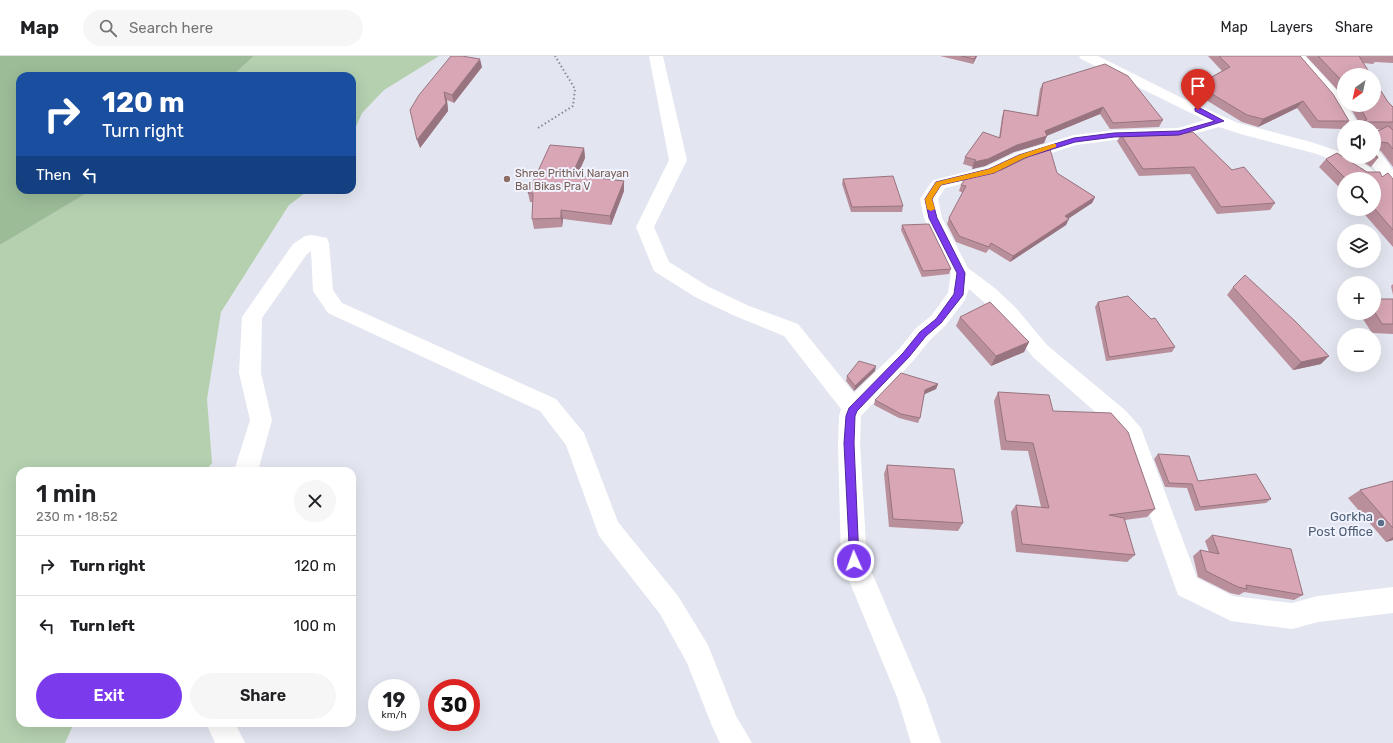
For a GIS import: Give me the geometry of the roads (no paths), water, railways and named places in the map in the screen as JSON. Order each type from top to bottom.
[{"type":"street","points":[[656,56],[678,160],[645,226],[661,266],[702,292],[742,311],[791,330],[853,408]]},
{"type":"street","points":[[1086,56],[1221,121],[1255,133],[1316,148],[1338,156],[1365,172]]},
{"type":"street","points":[[1297,56],[1336,99],[1347,120]]},
{"type":"street","points":[[1221,121],[1179,133],[1114,135],[1074,140],[1021,157],[992,171],[939,184],[929,199],[933,218],[961,273],[989,294],[1009,313],[1040,351],[1118,418],[1133,435],[1188,586],[1231,608],[1292,616],[1318,609],[1393,600]]},
{"type":"street","points":[[1380,164],[1393,183]]},
{"type":"street","points":[[1381,187],[1393,194]]},
{"type":"street","points":[[247,467],[261,420],[250,373],[252,317],[300,249],[312,241],[320,243],[323,291],[334,308],[548,406],[576,440],[608,528],[669,605],[698,655],[726,726],[737,743]]},
{"type":"street","points":[[926,743],[911,697],[854,561],[849,443],[850,416],[853,408],[906,355],[923,334],[938,321],[958,295],[961,273]]},
{"type":"street","points":[[222,727],[230,743]]},
{"type":"place","name":"Shree Prithivi Narayan Bal Bikas Pra V","points":[[507,179]]},
{"type":"place","name":"Gorkha Post Office","points":[[1381,523]]}]
